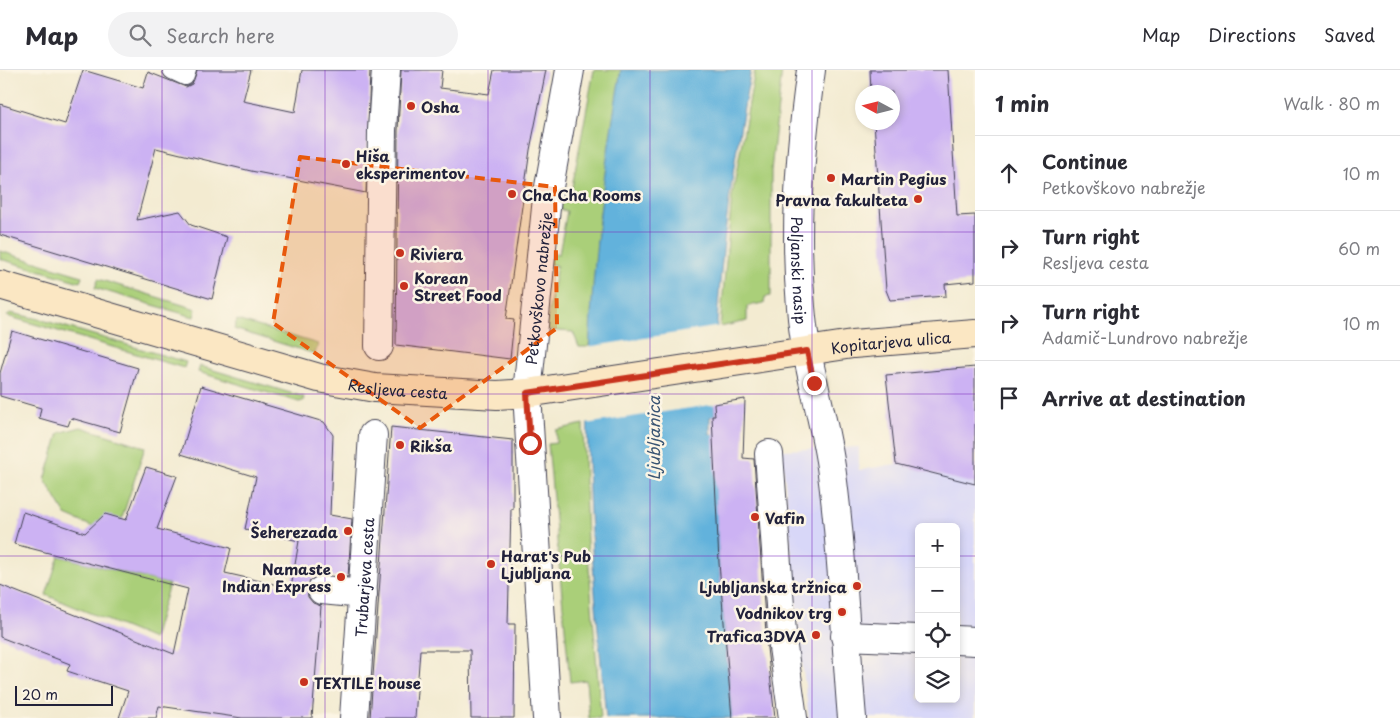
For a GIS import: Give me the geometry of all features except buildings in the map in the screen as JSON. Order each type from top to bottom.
[{"type":"main road","name":"Resljeva cesta","points":[[0,285],[319,378],[375,388],[497,395],[527,393],[807,351]]},
{"type":"main road","name":"Kopitarjeva ulica","points":[[807,351],[853,344],[975,334]]},
{"type":"street","points":[[379,346],[382,130],[386,70]]},
{"type":"street","name":"Petkovškovo nabrežje","points":[[548,718],[527,393],[547,198],[570,70]]},
{"type":"street","name":"Poljanski nasip","points":[[811,70],[798,233],[801,308],[807,351],[829,448],[834,489],[852,718]]},
{"type":"street","name":"Trubarjeva cesta","points":[[354,718],[373,435]]},
{"type":"street","points":[[769,454],[783,646],[793,718]]},
{"type":"street","points":[[322,590],[363,594]]},
{"type":"street","points":[[845,636],[915,639]]},
{"type":"street","points":[[960,640],[975,641]]},
{"type":"lane","points":[[172,70],[185,76],[187,70]]},
{"type":"highlighted area","points":[[300,157],[555,187],[557,328],[420,428],[273,323]]},
{"type":"shaded area","name":"Ljubljanska tržnica","points":[[859,447],[859,470],[896,464],[975,484],[975,718],[809,718],[800,645],[782,450]]},
{"type":"green space","points":[[594,70],[621,70],[599,220],[589,347],[579,347],[573,332],[545,330],[557,266],[546,263],[548,252],[559,254],[567,211],[553,208],[555,196],[570,198]]},
{"type":"green space","points":[[755,70],[782,70],[771,171],[771,296],[765,297],[764,303],[747,306],[747,321],[720,327],[732,196]]},
{"type":"green space","points":[[0,251],[82,276],[80,282],[0,259]]},
{"type":"green space","points":[[98,279],[196,309],[194,317],[95,288]]},
{"type":"green space","points":[[10,313],[39,319],[186,362],[184,368],[7,316]]},
{"type":"green space","points":[[237,320],[318,344],[315,354],[234,329]]},
{"type":"green space","points":[[200,366],[304,397],[303,401],[299,402],[198,372]]},
{"type":"green space","points":[[583,424],[587,541],[601,718],[589,718],[586,680],[570,682],[548,444],[556,443],[556,430]]},
{"type":"green space","points":[[81,427],[145,447],[116,537],[66,515],[45,480],[59,433]]},
{"type":"green space","points":[[59,556],[169,584],[153,639],[46,595]]},
{"type":"water","name":"Ljubljanica","points":[[621,70],[751,70],[729,199],[717,329],[715,416],[710,417],[710,434],[715,435],[719,563],[732,718],[606,718],[597,622],[591,525],[588,461],[589,363],[591,314],[600,216]]},
{"type":"pier","points":[[721,326],[717,404],[585,424],[587,347]]},
{"type":"place","name":"Osha","points":[[411,106]]},
{"type":"place","name":"Hiša eksperimentov","points":[[346,164]]},
{"type":"place","name":"Martin Pegius","points":[[831,178]]},
{"type":"place","name":"Cha Cha Rooms","points":[[512,194]]},
{"type":"place","name":"Pravna fakulteta","points":[[918,199]]},
{"type":"place","name":"Riviera","points":[[400,253]]},
{"type":"place","name":"Korean Street Food","points":[[404,286]]},
{"type":"place","name":"Rikša","points":[[400,445]]},
{"type":"place","name":"Vafin","points":[[755,517]]},
{"type":"place","name":"Šeherezada","points":[[348,531]]},
{"type":"place","name":"Harat's Pub Ljubljana","points":[[491,564]]},
{"type":"place","name":"Namaste Indian Express","points":[[341,577]]},
{"type":"place","name":"Ljubljanska tržnica","points":[[857,586]]},
{"type":"place","name":"Vodnikov trg","points":[[842,612]]},
{"type":"place","name":"Trafica3DVA","points":[[816,635]]},
{"type":"place","name":"TEXTILE house","points":[[304,682]]},
{"type":"route","points":[[530,443],[527,393],[807,351],[814,383]]}]
